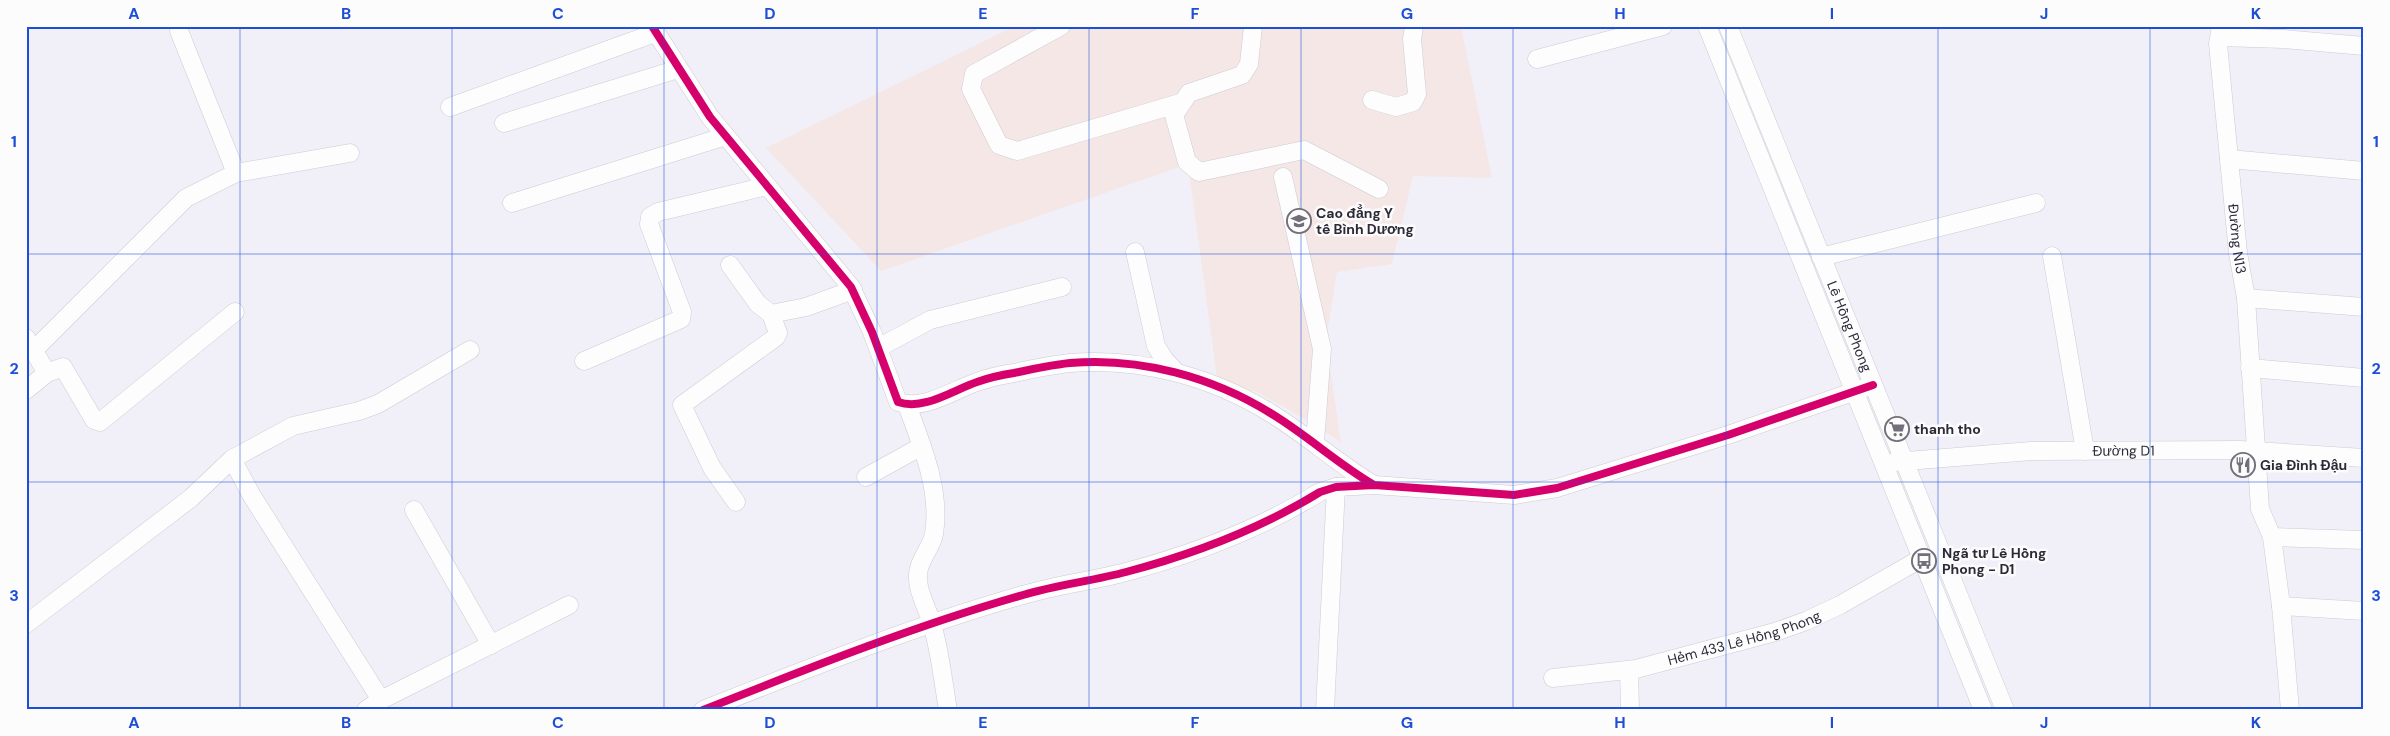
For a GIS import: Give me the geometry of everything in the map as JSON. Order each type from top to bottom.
[{"type":"street","points":[[1061,26],[974,74],[971,89],[999,145],[1018,151],[1180,103]]},
{"type":"street","points":[[1252,26],[1249,64],[1242,75],[1189,93],[1180,103],[1174,115],[1187,162],[1199,172],[1304,150],[1379,189]]},
{"type":"street","points":[[1372,100],[1396,107],[1414,102],[1417,94],[1412,39],[1414,26]]},
{"type":"street","points":[[1537,59],[1663,26]]},
{"type":"street","name":"Lê Hồng Phong","points":[[1707,26],[1984,710]]},
{"type":"street","name":"Lê Hồng Phong","points":[[1728,26],[2004,710]]},
{"type":"street","points":[[450,107],[653,30],[710,117],[836,267],[853,290],[878,348],[898,402],[907,405],[924,402],[976,382],[1006,374],[1070,363],[1158,367],[1189,375],[1272,413],[1315,442],[1347,469],[1374,485]]},
{"type":"street","points":[[179,31],[236,173]]},
{"type":"street","points":[[2220,32],[2364,46]]},
{"type":"street","name":"Đường N13","points":[[2220,32],[2218,44],[2238,253],[2246,298],[2254,451],[2260,509],[2272,537],[2281,606],[2290,710]]},
{"type":"street","points":[[504,122],[678,69]]},
{"type":"street","points":[[512,203],[726,136]]},
{"type":"street","points":[[47,373],[30,344],[186,198],[236,173],[350,154]]},
{"type":"street","points":[[2229,159],[2364,171]]},
{"type":"street","points":[[1283,177],[1322,348],[1315,442]]},
{"type":"street","points":[[584,361],[681,319],[682,312],[649,224],[650,217],[658,212],[767,186]]},
{"type":"street","points":[[1821,257],[2036,202]]},
{"type":"street","points":[[1135,252],[1156,346],[1164,359],[1176,372]]},
{"type":"street","points":[[2052,256],[2085,451]]},
{"type":"street","points":[[730,265],[758,304],[771,314],[778,332],[776,337],[682,405],[712,468],[736,502]]},
{"type":"street","points":[[878,348],[930,320],[1062,287]]},
{"type":"street","points":[[771,314],[806,307],[853,290]]},
{"type":"street","points":[[2246,298],[2364,306]]},
{"type":"street","points":[[26,390],[47,373],[63,368],[94,420],[100,422],[235,312]]},
{"type":"street","points":[[26,624],[191,498],[232,459],[294,426],[359,411],[378,404],[470,350]]},
{"type":"street","points":[[2250,368],[2364,378]]},
{"type":"street","points":[[703,710],[824,661],[932,623],[1025,594],[1124,572],[1212,546],[1320,492],[1336,487],[1374,485],[1514,495],[1557,488],[1728,436],[1873,385]]},
{"type":"street","points":[[907,405],[922,446],[936,504],[934,536],[921,560],[918,579],[923,601],[932,623],[948,710]]},
{"type":"street","points":[[866,477],[922,446]]},
{"type":"street","name":"Đường D1","points":[[1884,463],[2031,451],[2254,451],[2364,458]]},
{"type":"street","points":[[232,459],[252,496],[381,700]]},
{"type":"street","points":[[1325,710],[1336,487]]},
{"type":"street","points":[[414,510],[491,645]]},
{"type":"street","points":[[2272,537],[2364,540]]},
{"type":"street","name":"Hẻm 433 Lê Hồng Phong","points":[[1553,678],[1629,670],[1726,646],[1806,621],[1865,592],[1922,558]]},
{"type":"street","points":[[366,710],[381,700],[569,605]]},
{"type":"street","points":[[2281,606],[2364,611]]},
{"type":"street","points":[[1629,670],[1630,710]]},
{"type":"shaded area","name":"Cao đẳng Y tế Bình Dương","points":[[1015,26],[1461,26],[1492,178],[1413,176],[1392,264],[1337,272],[1326,340],[1341,442],[1256,392],[1217,378],[1188,164],[881,271],[766,148]]},
{"type":"cycle path","points":[[652,26],[710,117],[851,287],[872,332],[898,402],[908,404],[928,402],[986,379],[1070,363],[1123,363],[1149,367],[1201,380],[1249,401],[1272,414],[1374,485]]},
{"type":"cycle path","points":[[703,710],[822,663],[982,607],[1036,592],[1126,572],[1201,549],[1274,518],[1320,492],[1336,487],[1374,485],[1514,495],[1557,488],[1728,435],[1873,385]]},
{"type":"place","name":"Cao đẳng Y tế Bình Dương","points":[[1299,221]]},
{"type":"place","name":"thanh tho","points":[[1897,429]]},
{"type":"place","name":"Gia Đình Đậu","points":[[2243,465]]},
{"type":"place","name":"Ngã tư Lê Hồng Phong - D1","points":[[1924,561]]}]
